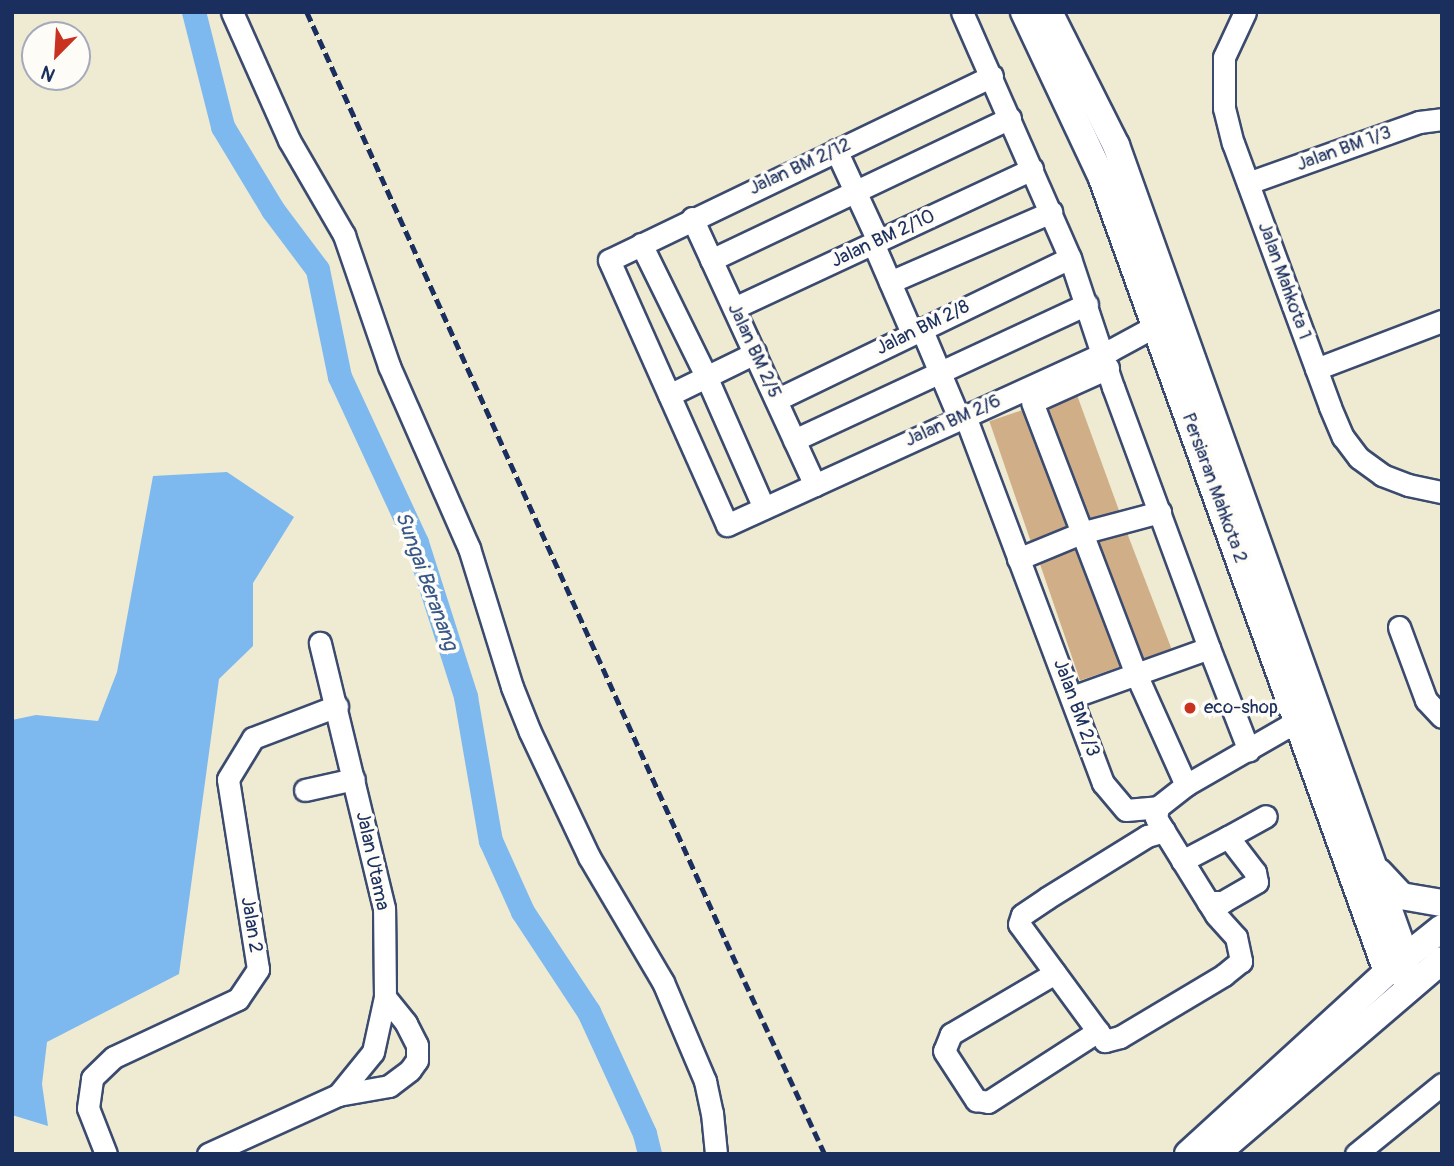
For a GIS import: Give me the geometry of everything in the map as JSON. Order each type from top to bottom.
[{"type":"main road","name":"Persiaran Mahkota 2","points":[[1024,12],[1166,319],[1373,865],[1399,970]]},
{"type":"main road","name":"Persiaran Mahkota 2","points":[[1049,12],[1115,145],[1166,319],[1299,720],[1376,941],[1399,970]]},
{"type":"main road","points":[[1373,865],[1401,896],[1442,903]]},
{"type":"main road","points":[[1284,1096],[1399,970],[1442,928]]},
{"type":"main road","points":[[1343,1012],[1376,941]]},
{"type":"main road","points":[[1188,1154],[1343,1012],[1399,970],[1442,948]]},
{"type":"main road","points":[[1216,1154],[1442,960]]},
{"type":"street","points":[[232,12],[289,140],[344,235],[389,366],[469,548],[512,687],[530,732],[589,857],[663,982],[705,1082],[712,1113],[716,1154]]},
{"type":"street","points":[[962,12],[1070,258],[1209,648],[1249,751]]},
{"type":"street","name":"Jalan Mahkota 1","points":[[1245,12],[1224,57],[1224,108],[1248,183],[1343,436],[1359,458],[1382,475],[1408,485],[1442,492]]},
{"type":"street","name":"Jalan BM 2/12","points":[[669,395],[609,260],[992,76]]},
{"type":"street","points":[[711,260],[1010,118]]},
{"type":"street","name":"Jalan BM 1/3","points":[[1248,183],[1419,122],[1442,119]]},
{"type":"street","name":"Jalan BM 2/3","points":[[835,150],[855,191],[890,282],[965,421],[1103,783],[1126,810],[1158,807]]},
{"type":"street","name":"Jalan BM 2/10","points":[[734,308],[1032,169]]},
{"type":"street","points":[[890,282],[1051,212]]},
{"type":"street","name":"Jalan BM 2/5","points":[[692,218],[815,485]]},
{"type":"street","points":[[641,244],[706,376],[764,508]]},
{"type":"street","name":"Jalan BM 2/8","points":[[776,400],[1070,258]]},
{"type":"street","points":[[794,439],[1087,304]]},
{"type":"street","name":"Jalan BM 2/6","points":[[669,395],[727,525],[1106,361],[1166,319]]},
{"type":"street","points":[[1316,369],[1442,321]]},
{"type":"street","points":[[669,395],[755,353]]},
{"type":"street","points":[[965,421],[1032,402],[1106,361]]},
{"type":"street","points":[[1032,402],[1136,674],[1186,785]]},
{"type":"street","points":[[1018,559],[1081,533],[1160,512]]},
{"type":"street","points":[[1399,627],[1426,700],[1442,717]]},
{"type":"street","name":"Jalan Utama","points":[[217,1152],[338,1095],[373,1052],[384,997],[384,908],[320,643]]},
{"type":"street","points":[[1072,697],[1209,648]]},
{"type":"street","name":"Jalan 2","points":[[106,1154],[88,1108],[92,1078],[114,1057],[238,999],[258,969],[228,779],[253,738],[337,706]]},
{"type":"street","points":[[1164,831],[1147,836],[1022,915],[1018,924],[1105,1041],[1120,1037],[1224,975],[1241,961],[1236,937],[1208,902],[1156,818],[1158,807],[1186,785],[1299,720]]},
{"type":"street","points":[[305,790],[354,779]]},
{"type":"street","points":[[1182,861],[1266,816]]},
{"type":"street","points":[[1208,902],[1223,902],[1257,882],[1255,872],[1228,837]]},
{"type":"street","points":[[1055,973],[951,1034],[944,1051],[976,1100],[988,1102],[1097,1031]]},
{"type":"street","points":[[338,1095],[389,1086],[410,1070],[417,1060],[417,1045],[406,1023],[384,997]]},
{"type":"street","points":[[1356,1154],[1442,1084]]},
{"type":"water","points":[[227,472],[294,517],[253,583],[253,646],[219,679],[179,974],[47,1042],[42,1084],[48,1126],[12,1115],[12,720],[36,715],[98,721],[117,672],[153,476]]},
{"type":"building","points":[[1077,395],[1120,514],[1083,528],[1039,409]]},
{"type":"building","points":[[1031,407],[1073,529],[1031,543],[989,421]]},
{"type":"building","points":[[1124,525],[1171,648],[1134,663],[1087,539]]},
{"type":"building","points":[[1080,542],[1123,666],[1080,681],[1037,557]]},
{"type":"waterway","name":"Sungai Beranang","points":[[194,12],[223,127],[273,210],[318,270],[340,377],[417,543],[466,697],[491,841],[523,912],[589,1012],[645,1134],[650,1154]]},
{"type":"railway","points":[[307,12],[726,941],[825,1154]]},
{"type":"place","name":"eco-shop","points":[[1190,708]]}]
